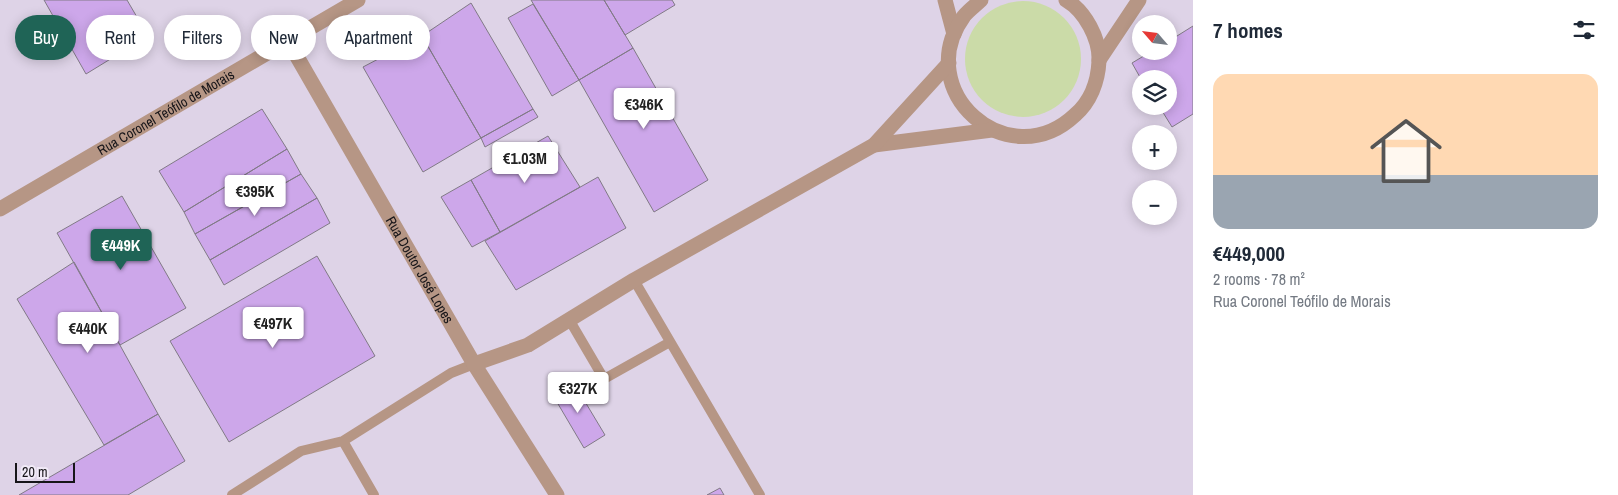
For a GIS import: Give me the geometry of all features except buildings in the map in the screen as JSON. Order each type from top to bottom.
[{"type":"street","name":"Rua Coronel Teófilo de Morais","points":[[316,25],[358,0]]},
{"type":"street","points":[[945,0],[954,34]]},
{"type":"street","points":[[981,0],[965,15],[954,34],[949,63],[952,83],[959,100],[971,116],[992,130],[1016,136],[1042,135],[1065,125],[1083,108],[1095,85],[1099,60],[1095,38],[1086,19],[1066,0]]},
{"type":"street","points":[[1099,60],[1140,0]]},
{"type":"street","name":"Rua Coronel Teófilo de Morais","points":[[0,209],[255,60]]},
{"type":"street","name":"Rua Doutor José Lopes","points":[[299,60],[474,364],[557,495]]},
{"type":"street","points":[[474,364],[528,346],[634,280],[874,145],[949,63]]},
{"type":"street","points":[[874,145],[992,130]]},
{"type":"lane","points":[[634,280],[760,495]]},
{"type":"lane","points":[[570,321],[604,379],[670,342]]},
{"type":"lane","points":[[232,495],[301,451],[343,441],[451,373],[474,364]]},
{"type":"lane","points":[[343,441],[374,495]]},
{"type":"shaded area","points":[[0,0],[1193,0],[1193,495],[0,495]]},
{"type":"green space","points":[[1023,1],[1045,5],[1055,10],[1064,18],[1072,27],[1077,37],[1081,59],[1077,81],[1072,91],[1064,100],[1055,108],[1045,113],[1023,117],[1001,113],[991,108],[982,100],[974,91],[969,81],[965,59],[969,37],[974,27],[982,18],[991,10],[1001,5]]}]
